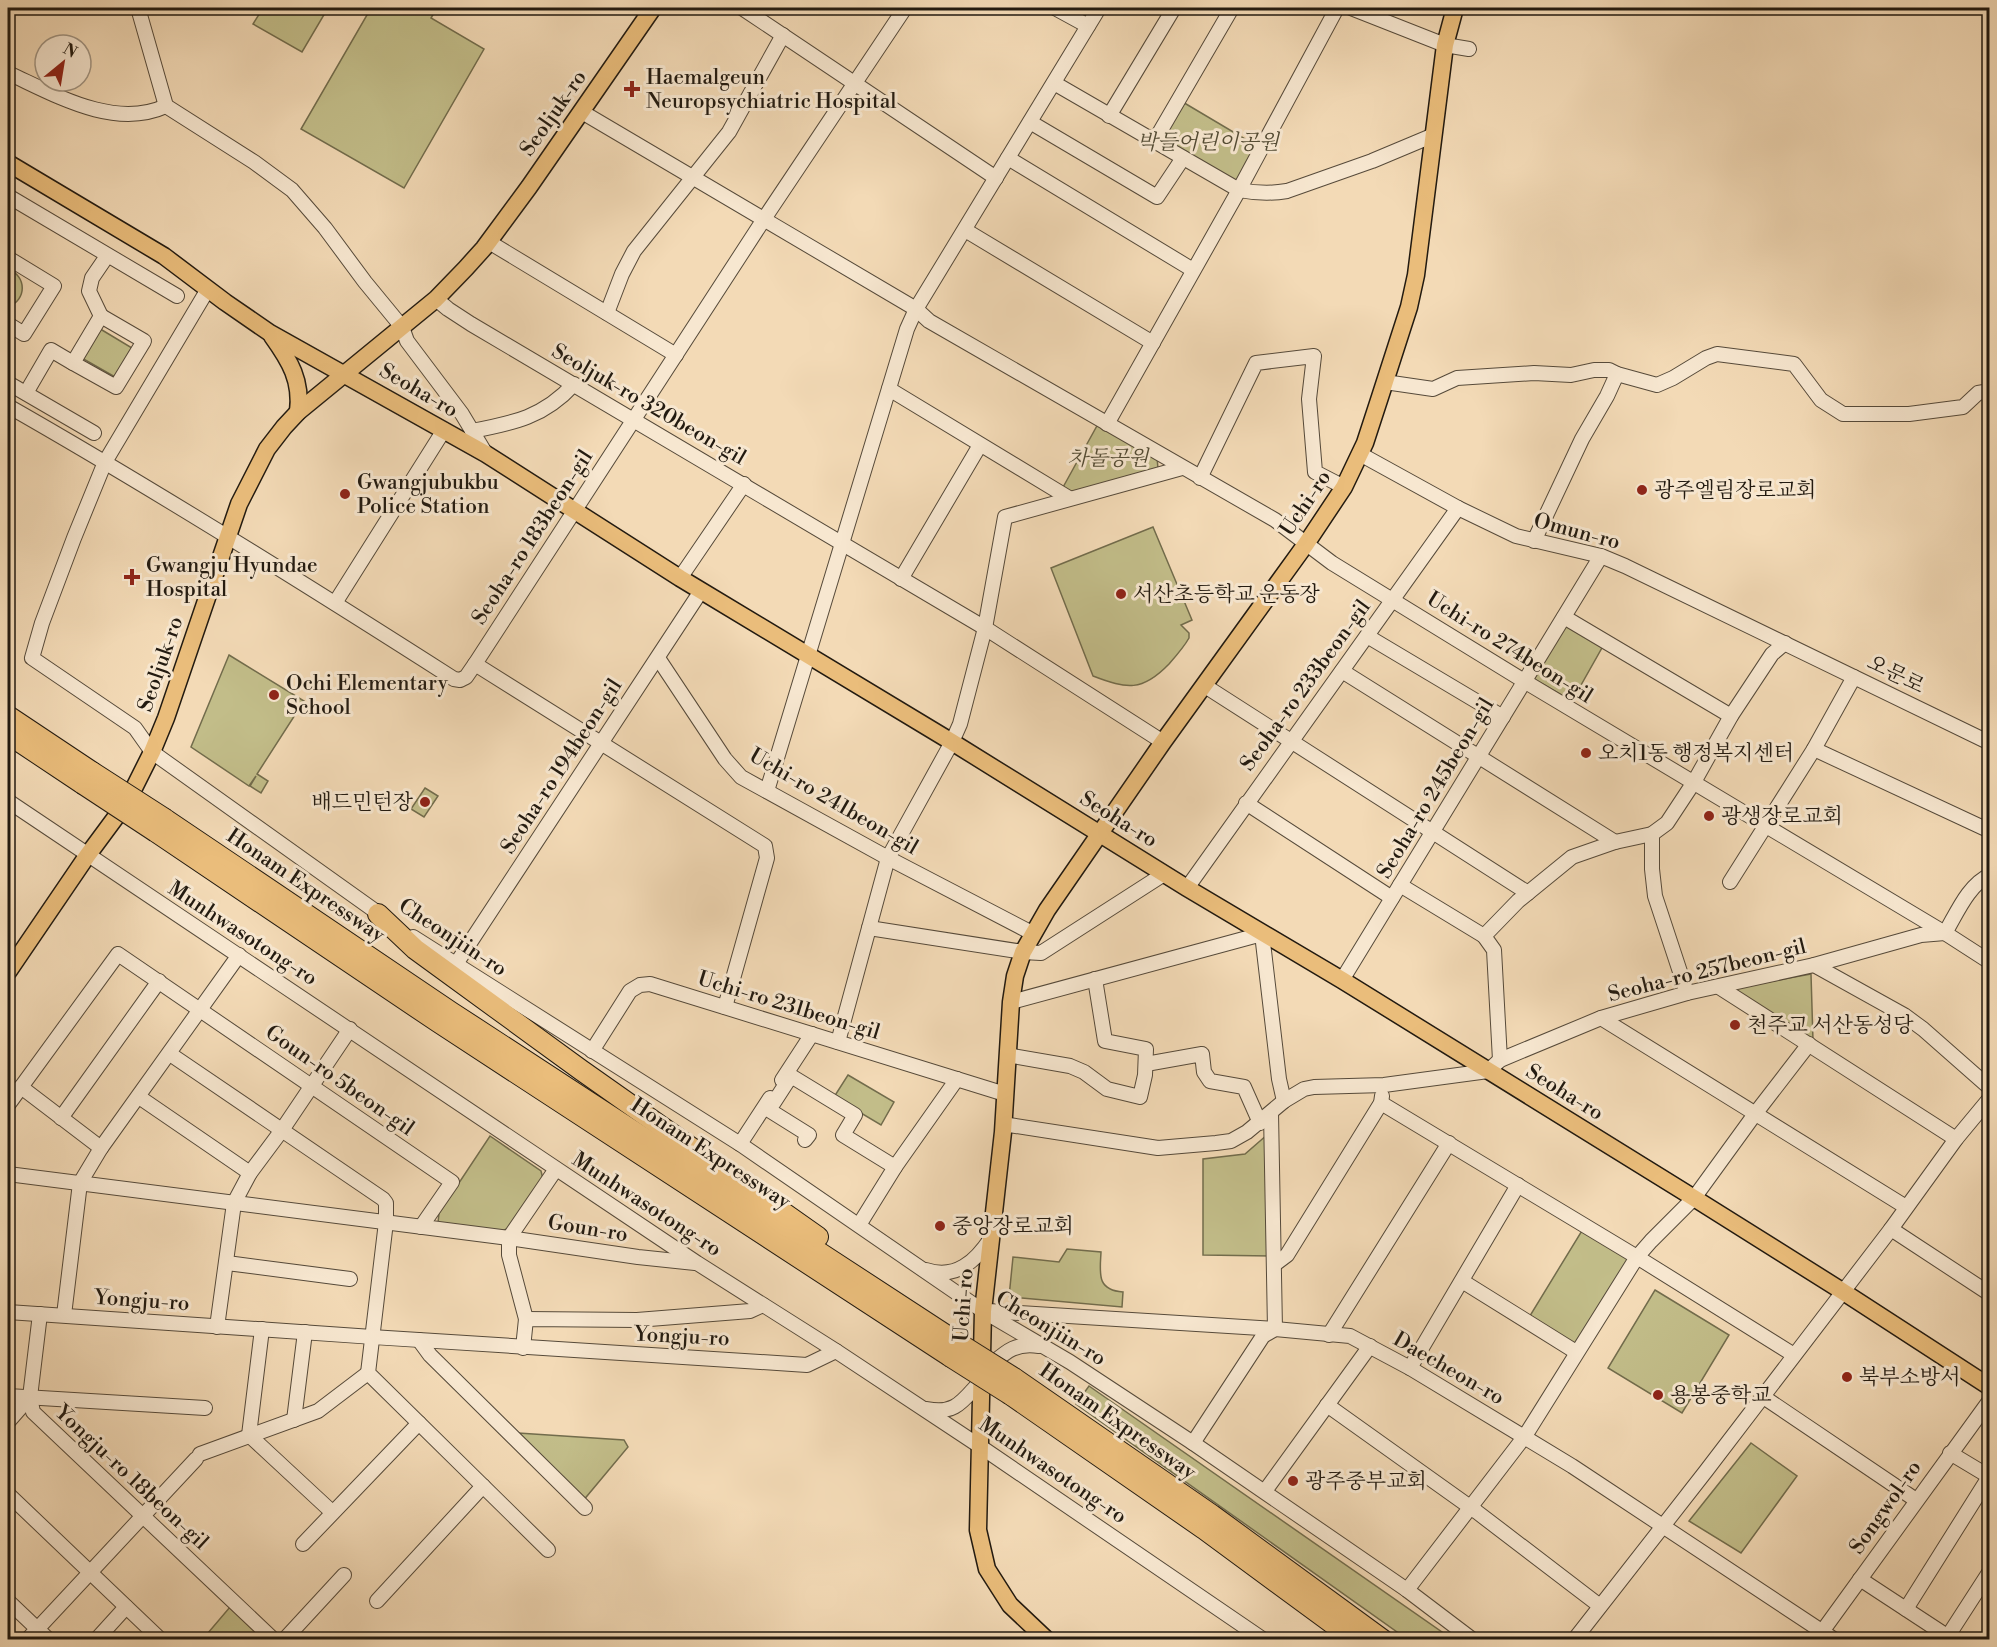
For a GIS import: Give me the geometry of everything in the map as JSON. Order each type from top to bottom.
[{"type":"highway","name":"Honam Expressway","points":[[8,716],[88,778],[908,1311],[953,1349]]},
{"type":"highway","name":"Honam Expressway","points":[[8,734],[88,778]]},
{"type":"highway","name":"Honam Expressway","points":[[161,826],[438,1022],[1212,1515],[1383,1640]]},
{"type":"highway","points":[[378,914],[424,956],[847,1257],[908,1311]]},
{"type":"highway","name":"Honam Expressway","points":[[1012,1387],[1355,1640]]},
{"type":"main road","name":"Seoljuk-ro","points":[[8,972],[87,856],[128,802],[166,718],[239,504],[267,449],[298,412],[436,299],[489,242],[653,8]]},
{"type":"main road","name":"Uchi-ro","points":[[1047,1640],[1010,1605],[987,1569],[978,1530],[983,1311],[1003,1124],[1011,1002],[1015,976],[1032,933],[1163,742],[1306,544],[1344,487],[1360,454],[1409,307],[1416,275],[1445,45],[1455,8]]},
{"type":"main road","name":"Seoha-ro","points":[[8,164],[164,256],[270,333],[486,454],[701,591],[952,742],[1262,934],[1494,1066],[1694,1198],[1989,1387]]},
{"type":"main road","points":[[270,333],[288,359],[296,377],[300,398],[298,412]]},
{"type":"street","points":[[138,8],[165,106],[254,162],[292,190],[325,228],[402,327],[407,341],[486,454]]},
{"type":"street","points":[[742,8],[996,178]]},
{"type":"street","name":"Seoha-ro 183beon-gil","points":[[476,664],[764,219],[905,8]]},
{"type":"street","points":[[1055,8],[1088,27]]},
{"type":"street","points":[[767,791],[907,329],[916,309],[1099,8]]},
{"type":"street","points":[[1110,116],[1174,8]]},
{"type":"street","points":[[1154,142],[1232,8]]},
{"type":"street","points":[[1107,424],[1239,190],[1338,8]]},
{"type":"street","points":[[1351,8],[1445,45],[1469,49]]},
{"type":"street","points":[[607,313],[622,274],[634,251],[737,121],[783,35]]},
{"type":"street","points":[[8,73],[101,111],[146,114],[165,106]]},
{"type":"street","points":[[1054,83],[1239,190],[1275,194],[1287,191],[1372,161],[1434,135]]},
{"type":"street","name":"Uchi-ro 274beon-gil","points":[[582,111],[916,309],[929,321],[1275,520],[1324,558],[1764,826],[1945,933],[1989,962]]},
{"type":"street","points":[[1030,122],[1157,197],[1183,158]]},
{"type":"street","points":[[1008,158],[1193,270]]},
{"type":"street","points":[[8,196],[177,296]]},
{"type":"street","points":[[965,230],[1153,343]]},
{"type":"street","points":[[489,242],[676,355]]},
{"type":"street","points":[[26,393],[51,350],[116,387],[144,342],[101,316],[89,291],[92,278],[107,256]]},
{"type":"street","points":[[8,258],[54,286],[24,334],[8,324]]},
{"type":"street","points":[[105,462],[208,289]]},
{"type":"street","name":"Seoljuk-ro 320beon-gil","points":[[436,299],[464,319],[985,628],[1163,742]]},
{"type":"street","points":[[73,363],[101,316]]},
{"type":"street","points":[[1385,382],[1433,389],[1457,378],[1534,373],[1571,375],[1594,370],[1609,370],[1657,385],[1717,354],[1794,364],[1821,400],[1843,414],[1909,414],[1963,407],[1978,393],[1989,391]]},
{"type":"street","points":[[1200,478],[1256,363],[1314,356],[1309,399],[1314,472],[1344,487]]},
{"type":"street","points":[[1534,541],[1582,439],[1617,374]]},
{"type":"street","points":[[8,383],[94,432]]},
{"type":"street","points":[[472,431],[502,425],[543,411],[559,400],[574,384]]},
{"type":"street","points":[[889,389],[1069,498]]},
{"type":"street","points":[[8,406],[228,536],[454,679],[460,680],[466,676],[476,664],[765,846],[768,853],[767,858],[725,1007]]},
{"type":"street","points":[[335,603],[444,430]]},
{"type":"street","points":[[901,579],[980,445]]},
{"type":"street","name":"Omun-ro","points":[[1360,454],[1458,508],[1516,536],[1601,556],[1785,643]]},
{"type":"street","name":"Cheonjiin-ro","points":[[105,462],[54,591],[32,658],[135,728],[152,752],[378,914],[740,1144],[983,1311],[1044,1347],[1193,1443],[1407,1590],[1473,1640]]},
{"type":"street","points":[[838,1042],[888,858],[960,724],[985,628],[1005,517],[1182,468]]},
{"type":"street","points":[[680,578],[744,484]]},
{"type":"street","name":"Seoha-ro 233beon-gil","points":[[1187,888],[1458,508]]},
{"type":"street","name":"Seoha-ro 245beon-gil","points":[[1342,980],[1601,556]]},
{"type":"street","name":"Seoha-ro 194beon-gil","points":[[456,964],[701,591]]},
{"type":"street","points":[[1564,617],[1731,716]]},
{"type":"street","points":[[1367,636],[1503,717]]},
{"type":"street","points":[[1484,936],[1518,900],[1572,857],[1615,842],[1652,834],[1667,823],[1694,782],[1731,716],[1772,654],[1785,643]]},
{"type":"street","name":"오문로","points":[[1785,643],[1989,743]]},
{"type":"street","name":"Uchi-ro 241beon-gil","points":[[658,658],[730,765],[741,777],[888,858],[1032,933]]},
{"type":"street","points":[[1342,671],[1615,842]]},
{"type":"street","points":[[1730,882],[1814,749],[1854,677]]},
{"type":"street","points":[[1205,686],[1528,893]]},
{"type":"street","points":[[1814,749],[1989,831]]},
{"type":"street","name":"Munhwasotong-ro","points":[[8,801],[697,1263],[981,1447],[1264,1640]]},
{"type":"street","points":[[1246,803],[1392,898]]},
{"type":"street","points":[[1652,834],[1655,896],[1687,993]]},
{"type":"street","points":[[869,928],[1041,953],[1164,874]]},
{"type":"street","points":[[1945,933],[1974,886],[1987,879]]},
{"type":"street","points":[[1400,885],[1484,936],[1494,950],[1494,1066]]},
{"type":"street","name":"Seoha-ro 257beon-gil","points":[[1003,1124],[1158,1148],[1231,1141],[1260,1123],[1284,1101],[1304,1089],[1384,1085],[1494,1066],[1601,1018],[1687,993],[1814,965],[1921,935],[1945,933]]},
{"type":"street","points":[[1011,1002],[1262,934],[1279,1079],[1284,1101]]},
{"type":"street","name":"Goun-ro 5beon-gil","points":[[8,1105],[118,954],[452,1182],[421,1227]]},
{"type":"street","points":[[80,1183],[101,1148],[170,1054],[238,955]]},
{"type":"street","points":[[1814,965],[1904,1015],[1989,1088]]},
{"type":"street","points":[[1007,1055],[1070,1066],[1084,1072],[1107,1089],[1140,1096],[1146,1064],[1146,1049],[1105,1041],[1095,979]]},
{"type":"street","points":[[61,1118],[159,981]]},
{"type":"street","name":"Uchi-ro 231beon-gil","points":[[592,1051],[630,991],[640,985],[650,984],[1005,1094]]},
{"type":"street","points":[[1719,987],[1956,1139]]},
{"type":"street","points":[[1601,1018],[1906,1207]]},
{"type":"street","points":[[350,1029],[250,1173],[234,1203],[226,1263],[350,1279]]},
{"type":"street","points":[[740,1144],[812,1034]]},
{"type":"street","points":[[1407,1590],[1525,1436],[1637,1257],[1694,1198],[1809,1044]]},
{"type":"street","points":[[27,1640],[89,1571],[198,1457],[249,1435],[318,1411],[369,1373],[386,1222],[386,1203],[170,1054]]},
{"type":"street","points":[[1146,1064],[1202,1054],[1204,1072],[1210,1081],[1244,1087],[1260,1123]]},
{"type":"street","points":[[805,1140],[809,1135],[769,1110],[791,1076],[855,1115],[843,1135],[896,1167]]},
{"type":"street","points":[[859,1225],[957,1079]]},
{"type":"street","points":[[1275,1264],[1287,1255],[1381,1103],[1384,1085]]},
{"type":"street","points":[[21,1087],[101,1148]]},
{"type":"street","points":[[139,1097],[250,1173]]},
{"type":"street","points":[[1574,1640],[1891,1229],[1956,1139],[1989,1098]]},
{"type":"street","points":[[1381,1103],[1637,1257],[1794,1355]]},
{"type":"street","points":[[1193,1443],[1263,1336],[1275,1329],[1271,1113]]},
{"type":"street","points":[[1329,1335],[1449,1143]]},
{"type":"street","points":[[523,1348],[526,1319],[509,1255],[509,1238],[556,1169]]},
{"type":"street","name":"Goun-ro","points":[[8,1174],[697,1263]]},
{"type":"street","name":"Yongju-ro","points":[[64,1315],[80,1183]]},
{"type":"street","points":[[1410,1368],[1518,1185]]},
{"type":"street","points":[[1891,1229],[1989,1294]]},
{"type":"street","points":[[923,1269],[942,1273],[964,1267],[979,1256],[991,1238]]},
{"type":"street","name":"Yongju-ro","points":[[217,1327],[226,1263]]},
{"type":"street","points":[[1462,1281],[1576,1352]]},
{"type":"street","name":"Yongju-ro","points":[[526,1319],[637,1320],[750,1311],[763,1305]]},
{"type":"street","name":"Daecheon-ro","points":[[983,1311],[1275,1329],[1350,1336],[1410,1368],[1525,1436],[1664,1525],[1819,1635],[1834,1640]]},
{"type":"street","name":"Yongju-ro","points":[[8,1312],[523,1348],[807,1365],[836,1351]]},
{"type":"street","name":"Yongju-ro 18beon-gil","points":[[39,1314],[30,1397],[33,1412],[274,1640]]},
{"type":"street","points":[[249,1435],[262,1329]]},
{"type":"street","points":[[294,1420],[305,1332]]},
{"type":"street","points":[[419,1340],[430,1355],[585,1508]]},
{"type":"street","points":[[923,1409],[941,1411],[954,1408],[1007,1351],[1017,1346],[1044,1347]]},
{"type":"street","points":[[1265,1491],[1370,1346]]},
{"type":"street","points":[[369,1373],[548,1550]]},
{"type":"street","points":[[8,1396],[205,1408]]},
{"type":"street","points":[[1762,1396],[1916,1500]]},
{"type":"street","points":[[8,1422],[30,1397]]},
{"type":"street","name":"Songwol-ro","points":[[1819,1635],[1989,1400]]},
{"type":"street","points":[[1327,1405],[1471,1508],[1600,1606]]},
{"type":"street","points":[[303,1544],[419,1423]]},
{"type":"street","points":[[249,1435],[332,1512]]},
{"type":"street","points":[[1906,1609],[1989,1477],[1950,1453]]},
{"type":"street","points":[[377,1601],[483,1486]]},
{"type":"street","points":[[8,1494],[157,1638]]},
{"type":"street","points":[[1860,1579],[1951,1638],[1989,1572]]},
{"type":"street","points":[[284,1640],[344,1575]]},
{"type":"street","points":[[8,1601],[49,1640]]},
{"type":"street","points":[[96,1640],[126,1607]]},
{"type":"green space","points":[[263,8],[328,8],[302,52],[253,24]]},
{"type":"green space","points":[[371,8],[437,8],[431,18],[484,49],[404,188],[301,129]]},
{"type":"green space","name":"박들어린이공원","points":[[1181,101],[1257,146],[1236,183],[1159,138]]},
{"type":"green space","points":[[8,269],[19,277],[22,288],[19,299],[8,307]]},
{"type":"green space","points":[[97,327],[132,348],[115,377],[80,357]]},
{"type":"green space","name":"차돌공원","points":[[1098,424],[1157,457],[1158,469],[1072,493],[1062,489]]},
{"type":"green space","name":"서산초등학교 운동장","points":[[1153,527],[1192,620],[1181,625],[1189,633],[1189,638],[1169,664],[1151,680],[1134,685],[1115,684],[1093,676],[1051,568]]},
{"type":"green space","points":[[1566,625],[1603,646],[1572,701],[1534,679]]},
{"type":"green space","points":[[229,655],[304,701],[257,774],[268,781],[261,793],[250,786],[256,776],[249,786],[191,747]]},
{"type":"green space","name":"배드민턴장","points":[[425,788],[438,796],[424,817],[411,809]]},
{"type":"green space","points":[[1811,974],[1813,1041],[1730,989]]},
{"type":"green space","points":[[848,1075],[894,1102],[881,1125],[834,1097]]},
{"type":"green space","points":[[1268,1134],[1271,1256],[1203,1255],[1203,1159],[1245,1154]]},
{"type":"green space","points":[[490,1136],[541,1171],[543,1179],[512,1226],[501,1232],[438,1223],[439,1213]]},
{"type":"green space","points":[[1583,1229],[1632,1259],[1577,1344],[1571,1346],[1528,1319]]},
{"type":"green space","points":[[1067,1249],[1101,1252],[1102,1279],[1108,1288],[1123,1292],[1122,1307],[1009,1297],[1013,1257],[1059,1262]]},
{"type":"green space","points":[[1655,1290],[1729,1335],[1682,1413],[1608,1368]]},
{"type":"green space","points":[[1089,1386],[1452,1639],[1407,1639],[1076,1404]]},
{"type":"green space","points":[[518,1433],[624,1440],[628,1447],[582,1502]]},
{"type":"green space","points":[[1751,1443],[1797,1476],[1741,1553],[1689,1521]]},
{"type":"green space","points":[[230,1607],[264,1640],[202,1640]]},
{"type":"place","name":"Haemalgeun Neuropsychiatric Hospital","points":[[632,89]]},
{"type":"place","name":"광주엘림장로교회","points":[[1642,490]]},
{"type":"place","name":"Gwangjubukbu Police Station","points":[[345,494]]},
{"type":"place","name":"Gwangju Hyundae Hospital","points":[[132,577]]},
{"type":"place","name":"서산초등학교 운동장","points":[[1121,594]]},
{"type":"place","name":"Ochi Elementary School","points":[[274,695]]},
{"type":"place","name":"오치1동 행정복지센터","points":[[1586,753]]},
{"type":"place","name":"배드민턴장","points":[[425,802]]},
{"type":"place","name":"광생장로교회","points":[[1709,816]]},
{"type":"place","name":"천주교 서산동성당","points":[[1735,1025]]},
{"type":"place","name":"중앙장로교회","points":[[940,1226]]},
{"type":"place","name":"북부소방서","points":[[1847,1377]]},
{"type":"place","name":"용봉중학교","points":[[1658,1395]]},
{"type":"place","name":"광주중부교회","points":[[1293,1481]]}]
